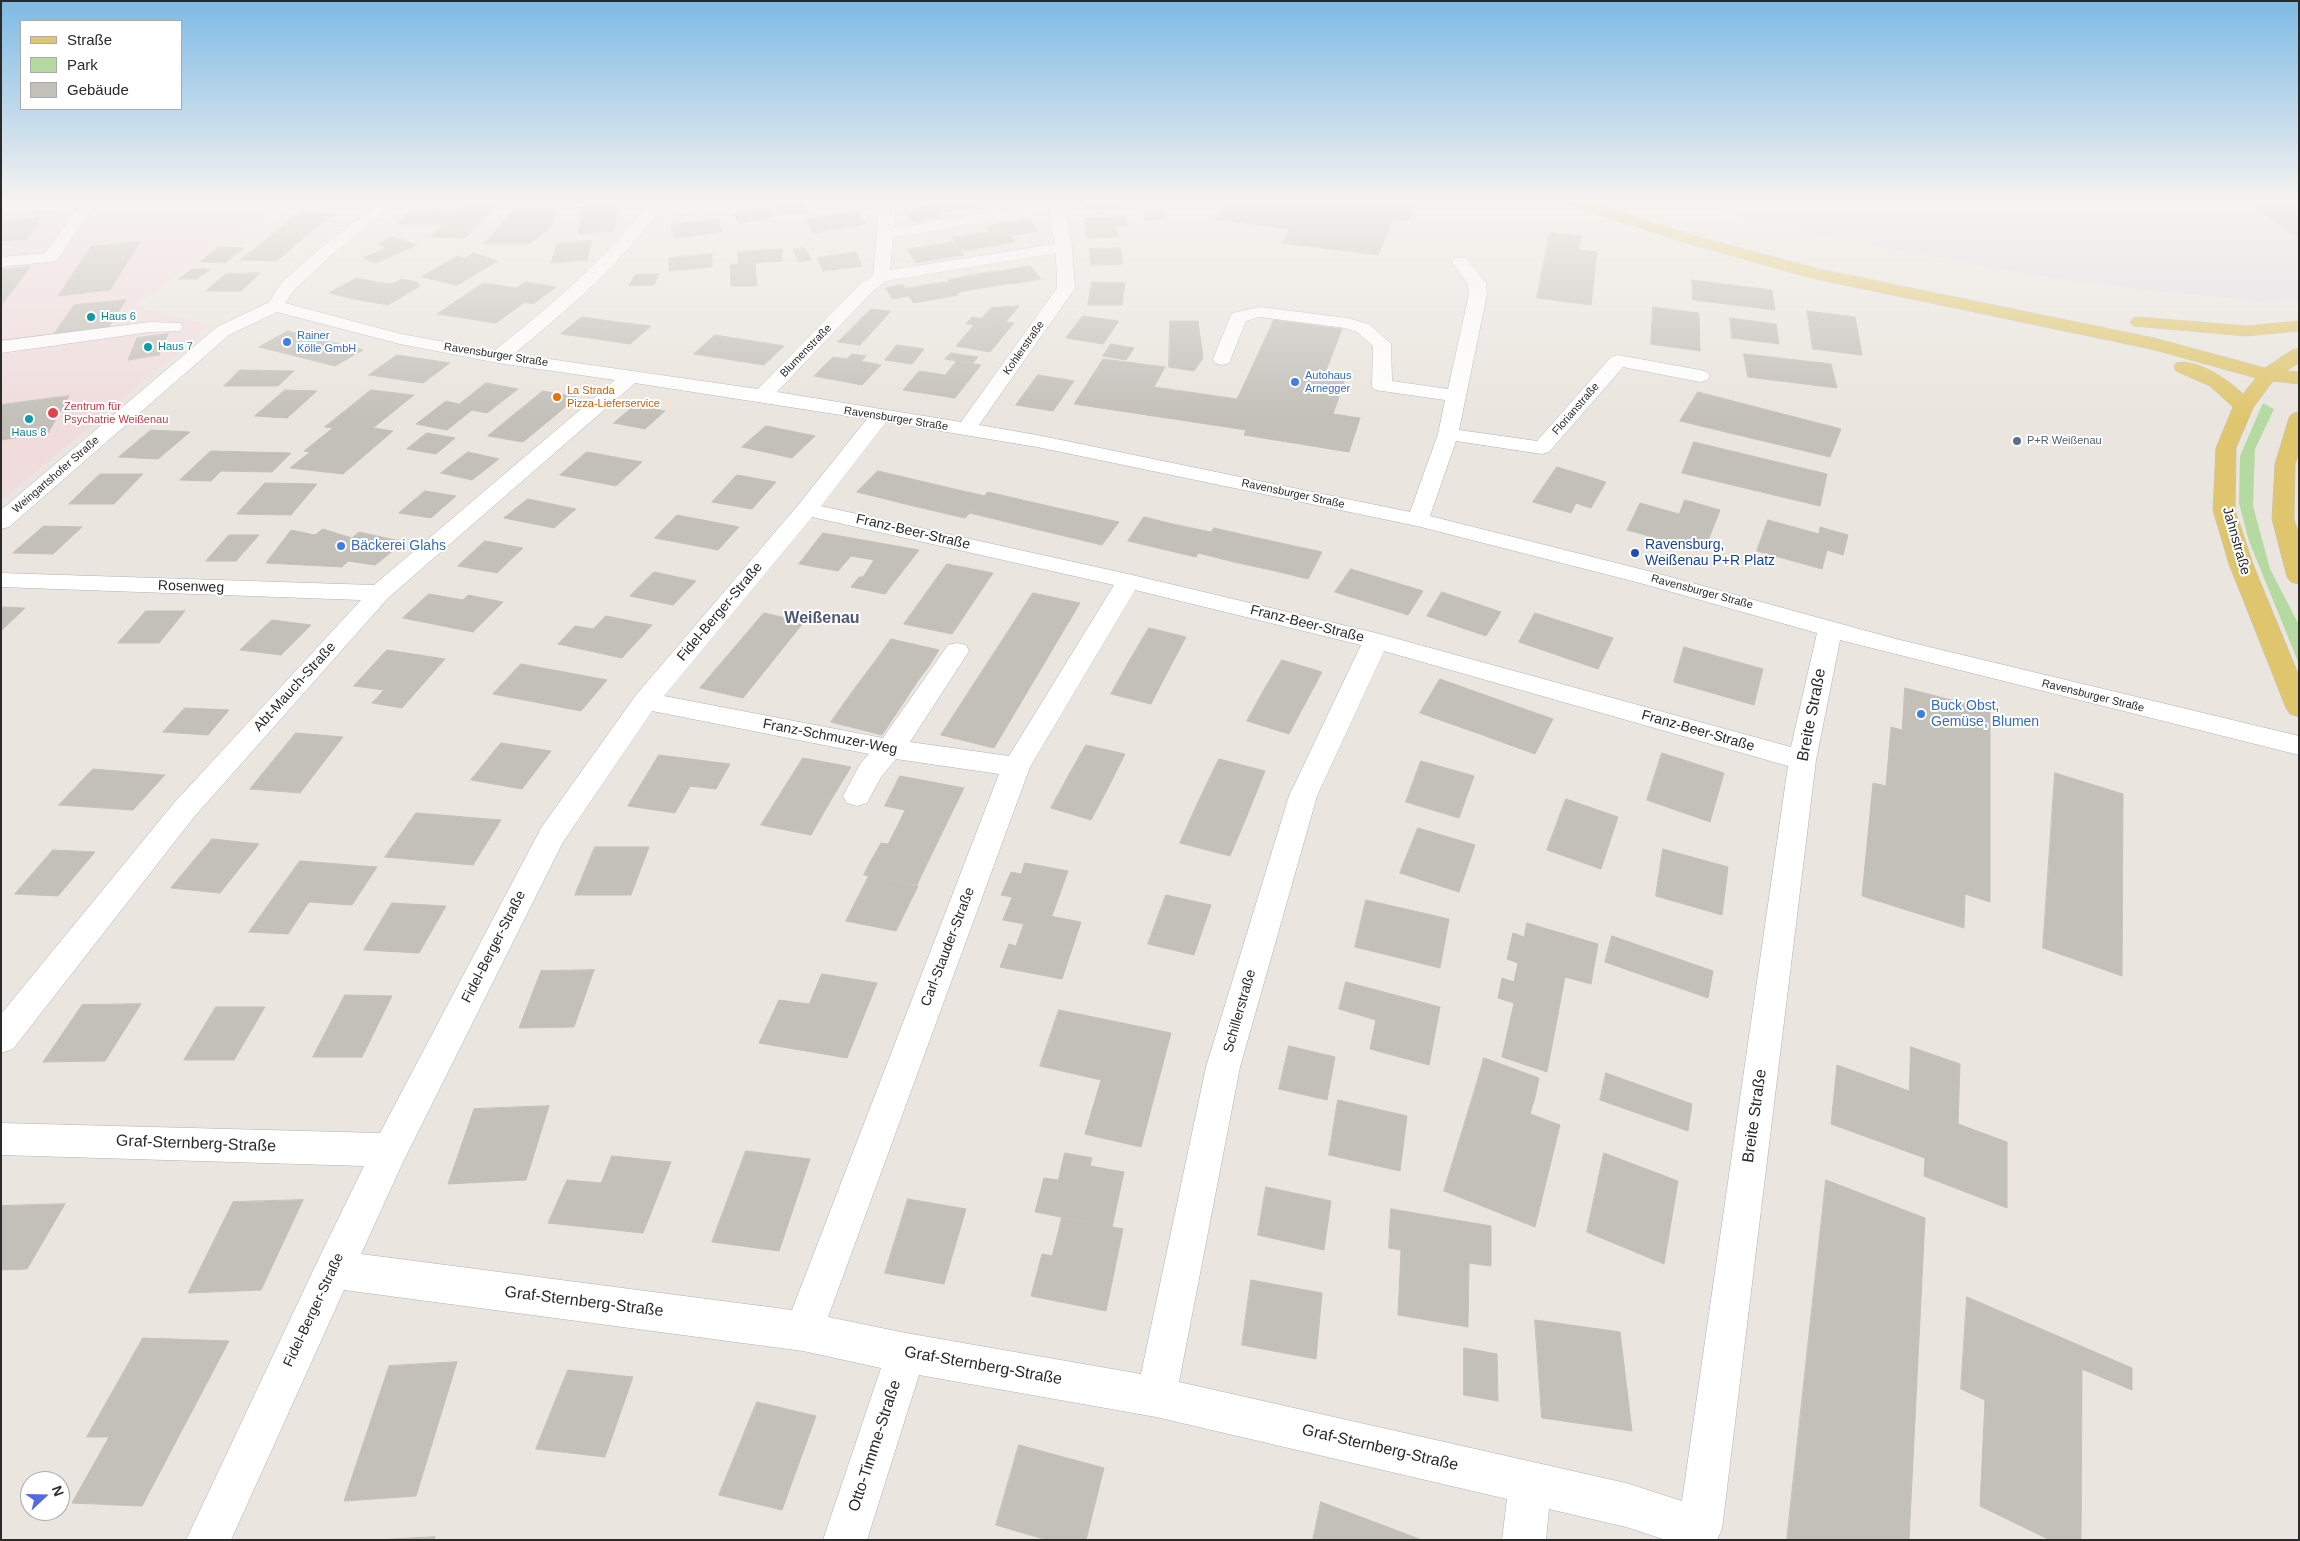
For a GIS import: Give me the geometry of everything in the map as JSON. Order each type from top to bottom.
[{"type":"main road","points":[[1817,274],[2274,370]]},
{"type":"main road","points":[[2120,319],[2246,331],[2299,326]]},
{"type":"main road","points":[[2139,322],[2232,347],[2274,370],[2298,379]]},
{"type":"main road","points":[[2070,328],[2205,375],[2228,388],[2243,407]]},
{"type":"main road","name":"Jahnstraße","points":[[2299,354],[2274,370],[2243,407],[2226,448],[2224,510],[2241,564],[2299,708]]},
{"type":"main road","points":[[2299,418],[2285,464],[2283,519],[2299,577]]},
{"type":"street","points":[[275,306],[288,286],[301,274]]},
{"type":"street","points":[[498,357],[582,288],[594,274]]},
{"type":"street","points":[[882,274],[882,277],[901,274]]},
{"type":"street","name":"Kohlerstraße","points":[[966,430],[1066,288],[1065,274]]},
{"type":"street","points":[[1418,520],[1448,434],[1478,294],[1477,283],[1470,274]]},
{"type":"street","name":"Blumenstraße","points":[[763,396],[866,288],[882,277]]},
{"type":"street","name":"Ravensburger Straße","points":[[275,306],[400,339],[498,357],[763,396],[1038,442],[1418,520],[1648,578],[1932,657],[2299,746]]},
{"type":"street","name":"Weingartshofer Straße","points":[[1,522],[223,331],[275,306]]},
{"type":"street","points":[[1222,359],[1238,317],[1260,312],[1347,323],[1363,328],[1382,344],[1382,386],[1456,396]]},
{"type":"street","points":[[1,347],[150,327],[174,327]]},
{"type":"street","name":"Florianstraße","points":[[1448,434],[1542,448],[1618,362],[1700,376]]},
{"type":"street","name":"Abt-Mauch-Straße","points":[[1,1039],[184,810],[380,593],[631,376]]},
{"type":"street","name":"Fidel-Berger-Straße","points":[[208,1540],[390,1150],[551,836],[644,701],[808,509],[880,416]]},
{"type":"street","name":"Franz-Beer-Straße","points":[[808,509],[1128,581],[1376,641],[1802,760]]},
{"type":"street","name":"Rosenweg","points":[[1,580],[380,593]]},
{"type":"street","name":"Carl-Stauder-Straße","points":[[803,1331],[1016,767],[1128,581]]},
{"type":"street","name":"Breite Straße","points":[[1626,1505],[1700,1529],[1802,760],[1830,629]]},
{"type":"street","name":"Schillerstraße","points":[[1156,1397],[1223,1067],[1303,796],[1376,641]]},
{"type":"street","points":[[857,796],[870,771],[903,732],[957,651]]},
{"type":"street","name":"Franz-Schmuzer-Weg","points":[[644,701],[888,748],[1016,767]]},
{"type":"street","name":"Graf-Sternberg-Straße","points":[[1,1139],[390,1150]]},
{"type":"street","name":"Graf-Sternberg-Straße","points":[[333,1269],[803,1331],[906,1353],[1156,1397],[1626,1505]]},
{"type":"street","name":"Otto-Timme-Straße","points":[[845,1540],[906,1353]]},
{"type":"street","points":[[1524,1540],[1530,1482]]},
{"type":"shaded area","name":"Zentrum für Psychatrie Weißenau","points":[[1,274],[178,274],[134,306],[210,325],[1,501]]},
{"type":"shaded area","points":[[2030,274],[2299,274],[2299,299],[2260,301],[2153,291]]},
{"type":"green space","points":[[2263,403],[2274,409],[2255,449],[2253,506],[2270,569],[2299,625],[2299,664],[2249,541],[2239,503],[2240,456]]},
{"type":"building","points":[[1,274],[25,274],[1,306]]},
{"type":"building","points":[[73,274],[120,274],[110,290],[58,296]]},
{"type":"building","points":[[186,274],[204,274],[197,279],[179,279]]},
{"type":"building","points":[[225,274],[259,274],[241,291],[206,291]]},
{"type":"building","points":[[426,274],[476,274],[457,285],[421,277]]},
{"type":"building","points":[[659,274],[654,285],[629,286],[635,275]]},
{"type":"building","points":[[730,274],[756,274],[757,286],[731,286]]},
{"type":"building","points":[[986,274],[1004,274],[1011,283],[994,286]]},
{"type":"building","points":[[986,274],[994,286],[976,289],[968,276]]},
{"type":"building","points":[[1004,274],[1037,274],[1041,279],[1012,284]]},
{"type":"building","points":[[1542,274],[1595,274],[1591,305],[1537,298]]},
{"type":"building","points":[[968,276],[976,289],[956,293],[948,280]]},
{"type":"building","points":[[357,278],[380,283],[354,299],[329,293]]},
{"type":"building","points":[[402,279],[417,282],[420,286],[388,305],[354,299],[380,283],[392,284]]},
{"type":"building","points":[[1692,280],[1772,290],[1775,310],[1693,300]]},
{"type":"building","points":[[526,282],[556,287],[533,304],[525,302],[496,323],[437,314],[483,283],[516,288]]},
{"type":"building","points":[[949,282],[958,295],[942,298],[933,284]]},
{"type":"building","points":[[1092,282],[1125,283],[1122,305],[1088,305]]},
{"type":"building","points":[[933,284],[942,298],[913,303],[905,289]]},
{"type":"building","points":[[903,285],[909,296],[892,299],[886,288]]},
{"type":"building","name":"Haus 6","points":[[126,300],[108,328],[54,334],[74,305]]},
{"type":"building","points":[[1019,306],[1006,322],[982,318],[991,308]]},
{"type":"building","points":[[1653,307],[1699,313],[1700,351],[1651,344]]},
{"type":"building","points":[[871,309],[891,311],[860,345],[838,342]]},
{"type":"building","points":[[1807,311],[1855,317],[1862,355],[1813,349]]},
{"type":"building","points":[[1083,316],[1119,321],[1103,344],[1066,338]]},
{"type":"building","points":[[582,317],[617,322],[608,328],[602,328],[590,338],[561,334]]},
{"type":"building","points":[[972,317],[1014,323],[990,352],[956,346],[974,325],[966,324]]},
{"type":"building","points":[[1730,318],[1776,324],[1779,344],[1732,338]]},
{"type":"building","name":"Autohaus Arnegger","points":[[1274,320],[1342,329],[1325,373],[1346,376],[1333,414],[1360,418],[1349,452],[1244,435],[1246,430],[1074,404],[1103,359],[1165,367],[1154,387],[1237,399]]},
{"type":"building","points":[[1170,321],[1198,321],[1203,358],[1194,371],[1169,367]]},
{"type":"building","points":[[617,322],[651,326],[630,344],[590,338],[602,328],[608,328]]},
{"type":"building","points":[[288,331],[363,350],[335,366],[259,347]]},
{"type":"building","name":"Haus 7","points":[[168,334],[159,355],[128,360],[137,338]]},
{"type":"building","points":[[715,335],[784,346],[764,365],[694,354]]},
{"type":"building","points":[[1111,344],[1134,348],[1126,360],[1103,356]]},
{"type":"building","points":[[897,345],[924,349],[912,364],[885,360]]},
{"type":"building","points":[[951,353],[978,357],[972,364],[945,359]]},
{"type":"building","points":[[852,354],[866,356],[861,361],[881,365],[862,385],[814,376],[833,357],[847,359]]},
{"type":"building","points":[[1744,354],[1831,364],[1837,388],[1748,377]]},
{"type":"building","points":[[397,355],[450,363],[423,383],[369,375]]},
{"type":"building","points":[[957,361],[981,365],[955,398],[903,390],[919,371],[945,375]]},
{"type":"building","points":[[240,370],[294,371],[278,386],[224,386]]},
{"type":"building","points":[[1038,375],[1074,381],[1053,411],[1016,405]]},
{"type":"building","points":[[486,383],[518,389],[487,413],[472,410],[447,430],[416,424],[446,401],[459,404]]},
{"type":"building","points":[[285,390],[317,391],[287,418],[255,416]]},
{"type":"building","points":[[371,390],[414,395],[373,428],[393,431],[343,474],[290,468],[310,452],[304,451],[333,428],[325,427]]},
{"type":"building","points":[[543,391],[577,397],[551,419],[516,413]]},
{"type":"building","points":[[1698,392],[1841,429],[1830,457],[1680,421]]},
{"type":"building","name":"Haus 8","points":[[69,396],[48,433],[1,440],[1,405]]},
{"type":"building","points":[[635,405],[665,411],[645,429],[614,423]]},
{"type":"building","points":[[516,413],[551,419],[523,442],[488,436]]},
{"type":"building","points":[[766,426],[815,436],[792,458],[742,447]]},
{"type":"building","points":[[151,430],[190,432],[158,459],[119,457]]},
{"type":"building","points":[[427,433],[455,438],[436,454],[407,449]]},
{"type":"building","points":[[1694,442],[1827,474],[1820,506],[1682,473]]},
{"type":"building","points":[[211,451],[291,453],[272,472],[221,471],[211,481],[180,480]]},
{"type":"building","points":[[468,452],[499,459],[472,480],[441,473]]},
{"type":"building","points":[[587,452],[642,462],[616,486],[560,475]]},
{"type":"building","points":[[1557,467],[1606,482],[1591,508],[1576,503],[1571,513],[1533,502]]},
{"type":"building","points":[[878,471],[929,483],[909,505],[857,492]]},
{"type":"building","points":[[100,474],[143,474],[114,504],[69,504]]},
{"type":"building","points":[[737,475],[776,482],[752,509],[712,502]]},
{"type":"building","points":[[265,483],[317,484],[291,515],[237,514]]},
{"type":"building","points":[[929,483],[954,489],[935,511],[909,505]]},
{"type":"building","points":[[954,489],[985,496],[965,518],[935,511]]},
{"type":"building","points":[[425,491],[456,496],[431,518],[399,513]]},
{"type":"building","points":[[988,492],[1053,507],[1035,529],[970,513]]},
{"type":"building","points":[[528,499],[576,509],[554,528],[504,518]]},
{"type":"building","points":[[1685,500],[1720,510],[1704,551],[1627,530],[1640,503],[1679,514]]},
{"type":"building","points":[[1053,507],[1119,522],[1102,545],[1035,529]]},
{"type":"building","points":[[677,515],[739,527],[718,550],[655,538]]},
{"type":"building","points":[[1144,517],[1177,525],[1162,549],[1128,541]]},
{"type":"building","points":[[1768,520],[1819,534],[1820,527],[1848,535],[1843,555],[1827,550],[1822,569],[1757,551]]},
{"type":"building","points":[[1177,525],[1211,532],[1196,557],[1162,549]]},
{"type":"building","points":[[44,526],[82,527],[53,554],[13,553]]},
{"type":"building","points":[[1214,528],[1249,536],[1234,562],[1198,553]]},
{"type":"building","points":[[323,529],[352,538],[359,532],[404,542],[375,565],[348,561],[342,567],[266,563],[291,530],[315,535]]},
{"type":"building","points":[[823,533],[919,550],[885,594],[851,587],[859,577],[863,577],[874,560],[851,556],[838,571],[799,564]]},
{"type":"building","points":[[229,535],[259,535],[236,561],[206,561]]},
{"type":"building","points":[[1249,536],[1285,544],[1271,570],[1234,562]]},
{"type":"building","points":[[485,541],[523,548],[497,573],[458,566]]},
{"type":"building","points":[[1285,544],[1322,552],[1308,579],[1271,570]]},
{"type":"building","points":[[947,564],[993,573],[952,634],[904,624]]},
{"type":"building","points":[[1351,569],[1423,591],[1408,615],[1335,592]]},
{"type":"building","points":[[654,572],[696,581],[673,605],[630,596]]},
{"type":"building","points":[[1442,592],[1501,612],[1486,636],[1427,616]]},
{"type":"building","points":[[1033,593],[1080,603],[994,748],[941,735]]},
{"type":"building","points":[[429,594],[463,600],[468,595],[503,602],[473,632],[403,618]]},
{"type":"building","points":[[1,607],[25,608],[1,631]]},
{"type":"building","points":[[146,611],[185,611],[159,643],[118,643]]},
{"type":"building","points":[[764,613],[804,622],[743,698],[700,688]]},
{"type":"building","points":[[1535,613],[1613,638],[1598,669],[1519,642]]},
{"type":"building","points":[[606,616],[652,625],[622,658],[558,644],[575,626],[593,629]]},
{"type":"building","points":[[272,620],[311,625],[281,655],[240,650]]},
{"type":"building","points":[[1149,628],[1186,637],[1169,669],[1130,660]]},
{"type":"building","points":[[891,639],[939,650],[929,666],[880,655]]},
{"type":"building","points":[[1684,647],[1763,669],[1754,705],[1674,682]]},
{"type":"building","points":[[387,650],[445,659],[402,708],[372,703],[384,690],[354,686]]},
{"type":"building","points":[[880,655],[929,666],[917,682],[868,671]]},
{"type":"building","points":[[1130,660],[1169,669],[1151,704],[1111,694]]},
{"type":"building","points":[[1282,660],[1322,672],[1306,702],[1264,690]]},
{"type":"building","points":[[521,664],[607,680],[581,711],[493,694]]},
{"type":"building","points":[[868,671],[917,682],[906,699],[856,687]]},
{"type":"building","points":[[1440,679],[1496,699],[1477,733],[1420,713]]},
{"type":"building","points":[[856,687],[906,699],[894,717],[843,705]]},
{"type":"building","points":[[1905,688],[1990,710],[1990,902],[1965,894],[1964,928],[1862,896],[1873,783],[1886,786],[1891,727],[1902,730]]},
{"type":"building","points":[[1264,690],[1306,702],[1289,734],[1247,721]]},
{"type":"building","points":[[1496,699],[1553,719],[1535,754],[1477,733]]},
{"type":"building","points":[[843,705],[894,717],[882,735],[831,722]]},
{"type":"building","points":[[185,708],[229,710],[208,735],[163,732]]},
{"type":"building","points":[[296,733],[343,737],[300,793],[250,789]]},
{"type":"building","points":[[501,743],[551,751],[522,789],[471,780]]},
{"type":"building","points":[[1086,745],[1125,754],[1109,786],[1069,775]]},
{"type":"building","points":[[1662,753],[1724,773],[1710,822],[1647,800]]},
{"type":"building","points":[[659,755],[730,764],[716,789],[690,786],[675,813],[628,806]]},
{"type":"building","points":[[803,758],[851,767],[831,800],[783,790]]},
{"type":"building","points":[[1219,759],[1265,771],[1246,818],[1197,805]]},
{"type":"building","points":[[1421,761],[1474,776],[1459,818],[1406,802]]},
{"type":"building","points":[[93,769],[165,775],[133,810],[59,805]]},
{"type":"building","points":[[2055,773],[2123,794],[2122,976],[2043,948]]},
{"type":"building","points":[[1069,775],[1109,786],[1091,820],[1051,808]]},
{"type":"building","points":[[900,776],[964,788],[939,839],[895,831],[905,810],[885,806]]},
{"type":"building","points":[[783,790],[831,800],[811,835],[761,825]]},
{"type":"building","points":[[1566,799],[1618,817],[1601,869],[1547,850]]},
{"type":"building","points":[[1197,805],[1246,818],[1230,856],[1180,843]]},
{"type":"building","points":[[416,813],[501,820],[473,865],[385,857]]},
{"type":"building","points":[[1418,828],[1475,845],[1459,892],[1400,873]]},
{"type":"building","points":[[895,831],[939,839],[924,870],[872,859],[881,843],[888,844]]},
{"type":"building","points":[[212,839],[259,844],[220,893],[171,888]]},
{"type":"building","points":[[595,847],[649,847],[631,895],[575,895]]},
{"type":"building","points":[[1663,849],[1728,867],[1722,915],[1656,896]]},
{"type":"building","points":[[53,850],[95,852],[58,896],[15,894]]},
{"type":"building","points":[[872,859],[924,870],[917,885],[864,875]]},
{"type":"building","points":[[300,861],[377,867],[352,905],[309,902],[288,934],[249,932]]},
{"type":"building","points":[[1025,863],[1068,871],[1052,916],[1008,908],[1012,897],[1001,895],[1011,872],[1021,874]]},
{"type":"building","points":[[869,876],[918,886],[896,931],[846,921]]},
{"type":"building","points":[[1166,895],[1211,905],[1194,955],[1148,944]]},
{"type":"building","points":[[1366,900],[1449,919],[1440,968],[1355,947]]},
{"type":"building","points":[[392,903],[446,906],[419,953],[364,950]]},
{"type":"building","points":[[1008,908],[1081,922],[1062,979],[1000,967],[1009,944],[1016,946],[1024,924],[1003,920]]},
{"type":"building","points":[[1527,923],[1598,944],[1591,984],[1565,977],[1547,1072],[1502,1057],[1514,1003],[1498,998],[1502,978],[1514,982],[1518,963],[1507,959],[1513,933],[1524,937]]},
{"type":"building","points":[[1612,936],[1713,971],[1708,998],[1605,962]]},
{"type":"building","points":[[594,970],[574,1027],[519,1028],[541,971]]},
{"type":"building","points":[[822,974],[877,983],[847,1058],[759,1043],[779,1000],[809,1004]]},
{"type":"building","points":[[1346,982],[1440,1007],[1429,1065],[1370,1049],[1376,1020],[1339,1009]]},
{"type":"building","points":[[345,995],[392,996],[362,1057],[313,1057]]},
{"type":"building","points":[[141,1004],[105,1061],[43,1062],[82,1005]]},
{"type":"building","points":[[216,1007],[265,1007],[234,1060],[184,1060]]},
{"type":"building","points":[[1059,1010],[1171,1033],[1141,1147],[1085,1134],[1101,1080],[1040,1066]]},
{"type":"building","points":[[1289,1046],[1335,1057],[1327,1100],[1279,1089]]},
{"type":"building","points":[[1911,1047],[1960,1064],[1958,1124],[2007,1142],[2007,1208],[1924,1176],[1925,1158],[1831,1124],[1837,1065],[1909,1091]]},
{"type":"building","points":[[1484,1058],[1539,1078],[1535,1097],[1479,1076]]},
{"type":"building","points":[[1606,1073],[1692,1104],[1688,1131],[1600,1100]]},
{"type":"building","points":[[1479,1076],[1535,1097],[1530,1114],[1474,1093]]},
{"type":"building","points":[[1474,1093],[1560,1125],[1535,1227],[1444,1191]]},
{"type":"building","points":[[1338,1100],[1407,1116],[1400,1171],[1329,1155]]},
{"type":"building","points":[[549,1106],[526,1180],[448,1184],[474,1109]]},
{"type":"building","points":[[746,1151],[810,1159],[779,1251],[712,1242]]},
{"type":"building","points":[[1065,1153],[1092,1158],[1090,1166],[1124,1172],[1112,1227],[1035,1212],[1044,1178],[1058,1180]]},
{"type":"building","points":[[1604,1153],[1678,1181],[1664,1264],[1587,1232]]},
{"type":"building","points":[[612,1156],[671,1162],[643,1233],[548,1223],[567,1180],[601,1183]]},
{"type":"building","points":[[1826,1180],[1925,1218],[1909,1540],[1787,1540]]},
{"type":"building","points":[[1266,1187],[1331,1201],[1324,1250],[1258,1235]]},
{"type":"building","points":[[908,1199],[966,1209],[944,1284],[885,1273]]},
{"type":"building","points":[[303,1200],[261,1290],[188,1293],[233,1202]]},
{"type":"building","points":[[65,1204],[27,1269],[1,1270],[1,1206]]},
{"type":"building","points":[[1391,1209],[1491,1226],[1491,1266],[1469,1263],[1468,1327],[1398,1315],[1401,1250],[1389,1248]]},
{"type":"building","points":[[1062,1218],[1123,1229],[1106,1311],[1031,1296],[1042,1254],[1052,1256]]},
{"type":"building","points":[[1251,1280],[1322,1293],[1316,1359],[1242,1345]]},
{"type":"building","points":[[1967,1297],[2132,1368],[2132,1390],[2082,1369],[2081,1540],[2050,1540],[1980,1506],[1985,1400],[1961,1389]]},
{"type":"building","points":[[1535,1320],[1620,1332],[1632,1431],[1542,1418]]},
{"type":"building","points":[[143,1338],[229,1341],[142,1506],[72,1503],[109,1437],[87,1437]]},
{"type":"building","points":[[1464,1348],[1497,1354],[1498,1401],[1464,1395]]},
{"type":"building","points":[[457,1362],[416,1496],[344,1501],[389,1366]]},
{"type":"building","points":[[568,1370],[633,1377],[605,1457],[536,1449]]},
{"type":"building","points":[[757,1402],[816,1416],[782,1510],[719,1495]]},
{"type":"building","points":[[1019,1445],[1104,1468],[1086,1540],[1047,1540],[996,1525]]},
{"type":"building","points":[[1321,1502],[1422,1540],[1313,1540]]},
{"type":"building","points":[[435,1537],[434,1540],[376,1540]]},
{"type":"place","name":"Haus 6","points":[[91,317]]},
{"type":"place","name":"Rainer Kölle GmbH","points":[[287,342]]},
{"type":"place","name":"Haus 7","points":[[148,347]]},
{"type":"place","name":"Autohaus Arnegger","points":[[1295,382]]},
{"type":"place","name":"La Strada Pizza-Lieferservice","points":[[557,397]]},
{"type":"place","name":"Zentrum für Psychatrie Weißenau","points":[[53,413]]},
{"type":"place","name":"Haus 8","points":[[29,419]]},
{"type":"place","name":"P+R Weißenau","points":[[2017,441]]},
{"type":"place","name":"Bäckerei Glahs","points":[[341,546]]},
{"type":"place","name":"Ravensburg, Weißenau P+R Platz","points":[[1635,553]]},
{"type":"place","name":"Buck Obst, Gemüse, Blumen","points":[[1921,714]]},
{"type":"district","name":"Weißenau","points":[[822,619]]}]
